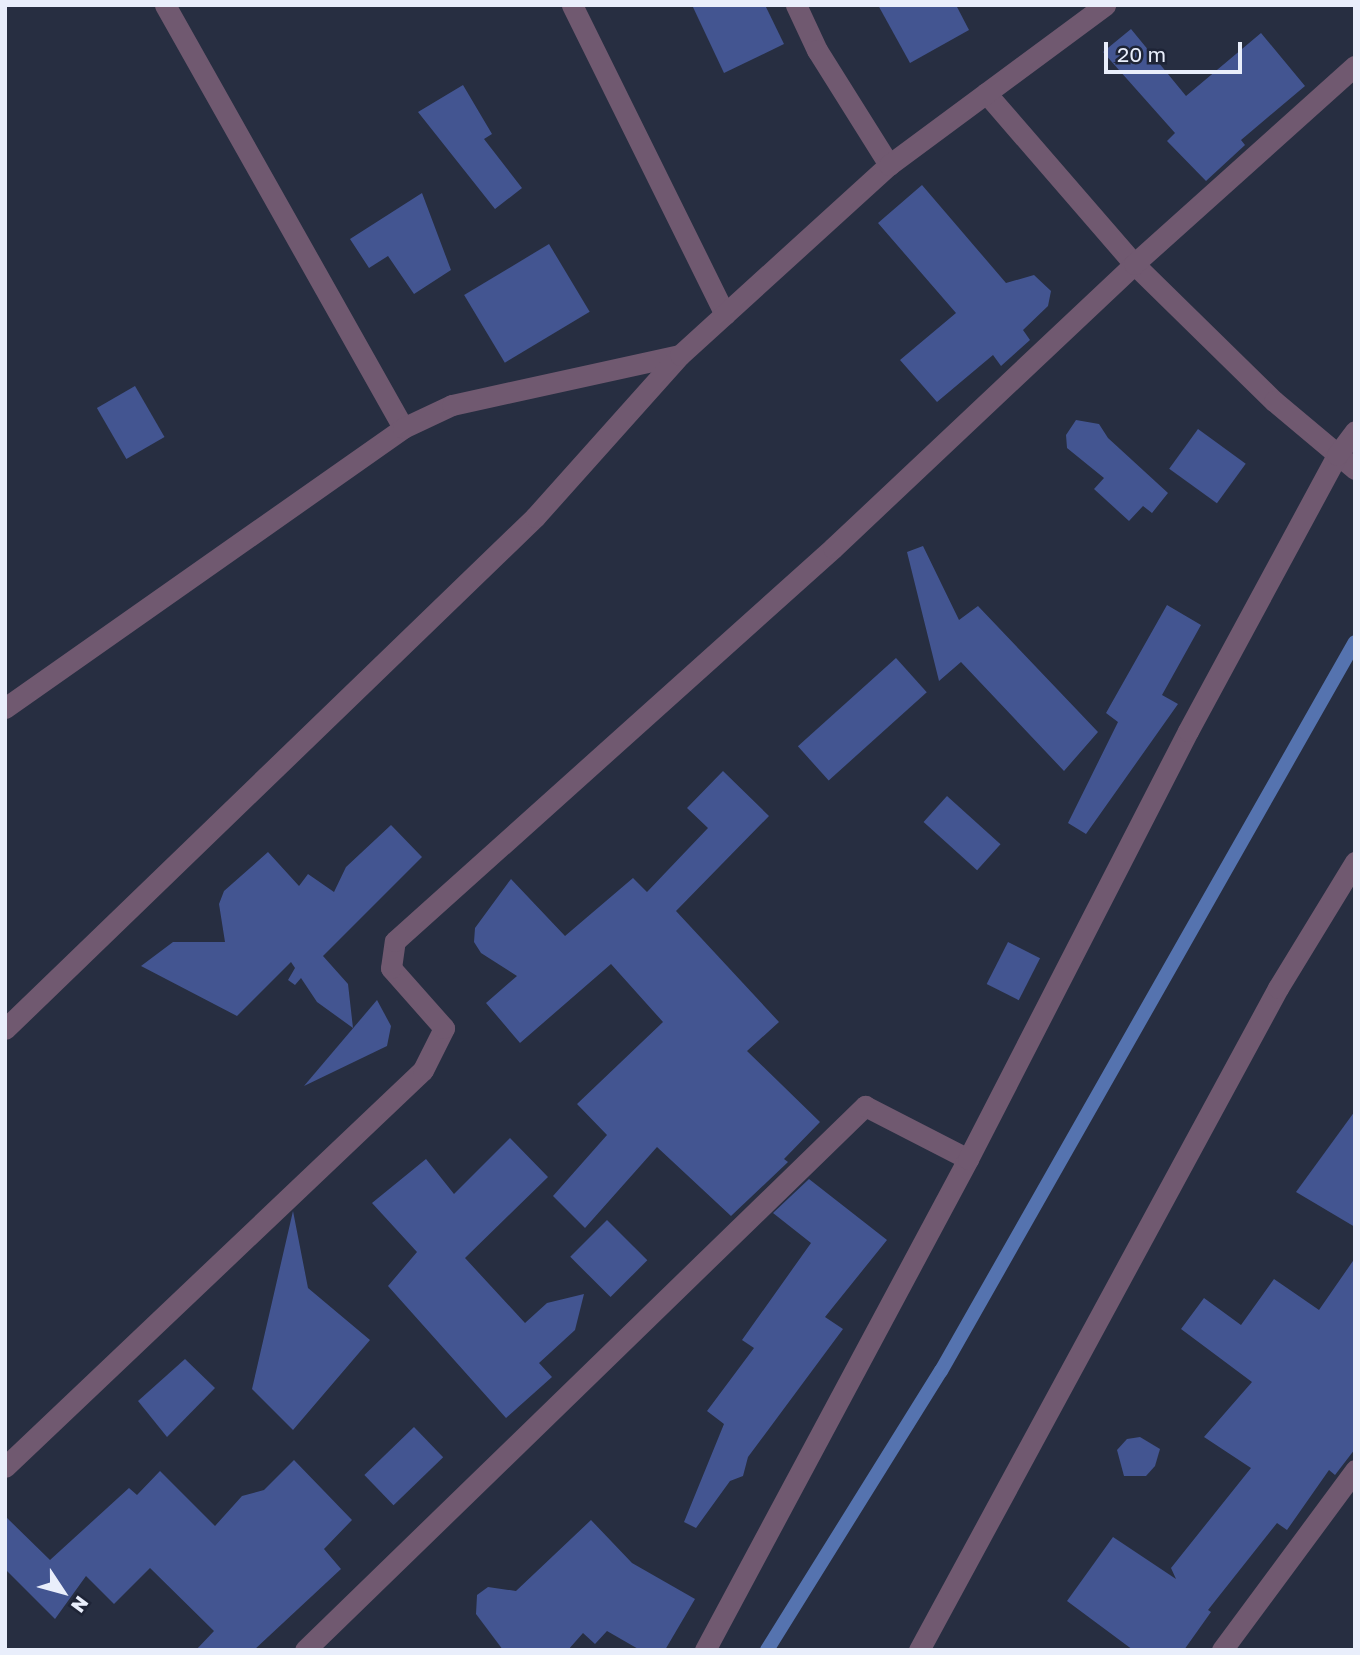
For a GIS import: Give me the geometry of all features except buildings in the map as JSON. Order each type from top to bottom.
[{"type":"street","points":[[165,5],[403,428]]},
{"type":"street","points":[[572,5],[725,314]]},
{"type":"street","points":[[796,5],[817,50],[889,165]]},
{"type":"street","points":[[5,1029],[535,517],[680,355],[889,165],[1105,5]]},
{"type":"street","points":[[5,1467],[423,1070],[444,1028],[391,968],[395,941],[833,548],[1134,264],[1355,66]]},
{"type":"street","points":[[986,93],[1134,264],[1274,401],[1355,468]]},
{"type":"street","points":[[5,708],[403,428],[452,405],[680,355]]},
{"type":"street","points":[[705,1650],[968,1158],[1337,455],[1355,431]]},
{"type":"street","points":[[919,1650],[1278,988],[1355,862]]},
{"type":"street","points":[[305,1650],[865,1106],[968,1158]]},
{"type":"street","points":[[1222,1650],[1355,1470]]},
{"type":"waterway","points":[[767,1650],[941,1371],[1355,642]]}]
